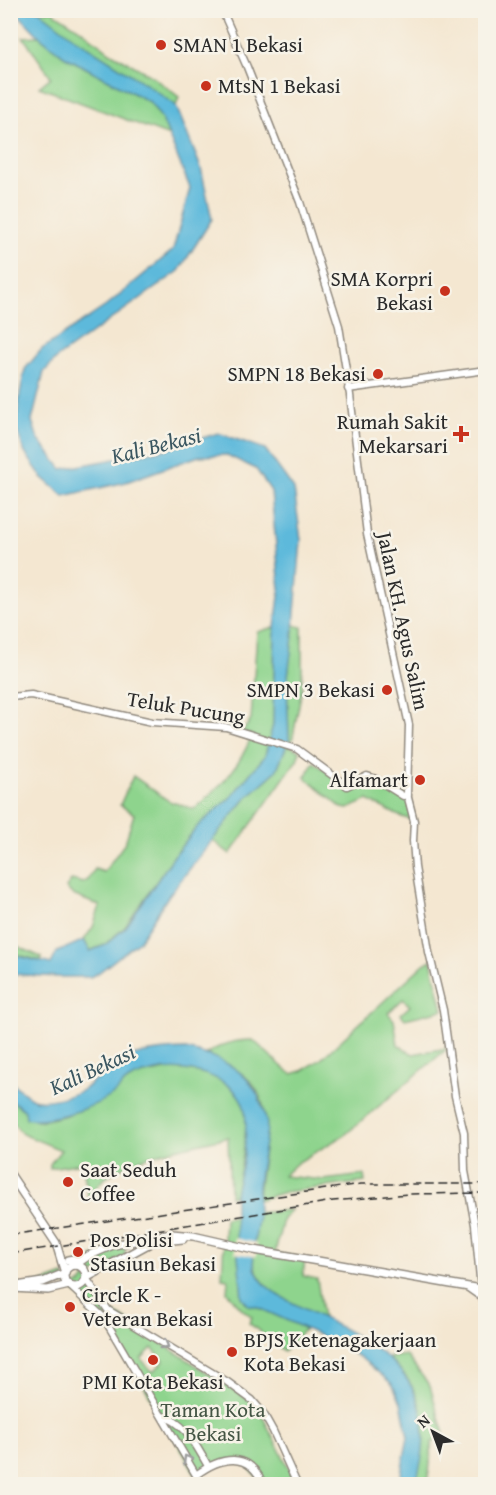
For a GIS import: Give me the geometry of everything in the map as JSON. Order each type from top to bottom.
[{"type":"main road","points":[[10,1174],[59,1250],[72,1264],[82,1268],[86,1278]]},
{"type":"main road","points":[[10,1287],[44,1282],[65,1273],[72,1264],[105,1248],[172,1234],[483,1289]]},
{"type":"main road","points":[[10,1287],[23,1290],[48,1290],[69,1285],[80,1286],[86,1278],[138,1248],[159,1241],[192,1239],[213,1241]]},
{"type":"main road","points":[[121,1244],[125,1256]]},
{"type":"main road","points":[[59,1250],[65,1281],[69,1285]]},
{"type":"main road","points":[[469,1288],[484,1299]]},
{"type":"street","name":"Jalan KH. Agus Salim","points":[[222,10],[267,119],[317,254],[339,326],[367,534],[409,725],[408,795],[414,821],[415,867],[440,995],[455,1096],[464,1133],[465,1171],[486,1317]]},
{"type":"street","points":[[348,389],[486,370]]},
{"type":"street","name":"Teluk Pucung","points":[[10,697],[31,695],[152,723],[226,727],[297,748],[347,786],[367,776],[403,796],[408,795]]},
{"type":"street","points":[[86,1278],[108,1310],[226,1381],[252,1400],[265,1417],[297,1485]]},
{"type":"street","points":[[69,1285],[104,1318],[196,1475],[208,1466],[226,1460],[245,1463],[259,1476],[263,1485]]},
{"type":"street","points":[[92,1307],[97,1307],[100,1301]]},
{"type":"street","points":[[162,1416],[178,1423],[191,1437],[208,1466]]},
{"type":"green space","points":[[38,11],[52,11],[110,52],[152,76],[179,97],[176,106],[87,48]]},
{"type":"green space","points":[[39,36],[64,56],[150,102],[162,119],[169,136],[39,87],[51,77],[23,37]]},
{"type":"green space","points":[[294,625],[302,627],[302,689],[291,747],[300,751],[297,760],[230,854],[212,840],[247,797],[276,771],[289,740],[287,684]]},
{"type":"green space","points":[[275,627],[273,725],[265,756],[230,798],[197,827],[125,927],[104,945],[90,951],[84,940],[93,927],[100,906],[73,895],[66,888],[72,880],[83,883],[88,880],[95,869],[104,872],[125,843],[134,814],[120,805],[133,776],[169,801],[194,809],[228,776],[241,758],[252,735],[242,732],[251,720],[257,632]]},
{"type":"green space","points":[[314,762],[343,784],[367,776],[408,795],[414,821],[368,800],[348,809],[342,808],[305,777]]},
{"type":"green space","points":[[10,946],[17,946],[41,957],[41,961],[11,953]]},
{"type":"green space","points":[[431,960],[443,1010],[405,1019],[401,1014],[410,1006],[403,999],[388,1013],[394,1020],[398,1045],[413,1054],[448,1048],[346,1134],[297,1163],[283,1176],[324,1180],[364,1175],[365,1182],[285,1192],[258,1200],[265,1136],[263,1104],[257,1090],[243,1074],[206,1054],[228,1043],[253,1040],[292,1074],[302,1071],[320,1060]]},
{"type":"green space","points":[[171,1069],[210,1075],[220,1079],[236,1090],[242,1098],[246,1119],[242,1160],[235,1195],[230,1196],[228,1137],[162,1153],[129,1164],[102,1181],[89,1200],[82,1163],[50,1168],[50,1164],[61,1150],[22,1134],[11,1120],[11,1098],[37,1121],[47,1120],[94,1104],[134,1077]]},
{"type":"green space","points":[[291,1210],[283,1219],[275,1253],[305,1259],[303,1276],[317,1279],[323,1318],[290,1302],[269,1288],[255,1268],[253,1251],[258,1213]]},
{"type":"green space","points":[[236,1216],[242,1297],[248,1305],[306,1328],[284,1351],[249,1323],[252,1317],[227,1292],[228,1279],[222,1278],[225,1218]]},
{"type":"green space","name":"Taman Kota Bekasi","points":[[121,1244],[125,1247],[125,1256],[86,1278],[104,1306],[256,1404],[297,1484],[263,1484],[245,1463],[226,1460],[196,1475],[112,1331],[69,1285],[23,1290],[64,1275],[67,1283],[71,1285],[82,1283],[84,1273],[82,1268],[75,1265]],"holes":[[[152,1348],[164,1361],[153,1372],[141,1359]]]},
{"type":"green space","points":[[406,1355],[430,1386],[445,1438],[432,1442],[428,1484],[416,1484],[423,1431],[418,1401],[412,1386],[388,1358]]},
{"type":"water","points":[[38,10],[77,40],[176,106],[201,168],[212,219],[179,271],[58,357],[44,372],[32,421],[38,439],[62,469],[168,449],[218,433],[265,449],[294,489],[301,540],[287,684],[289,740],[276,771],[247,797],[169,895],[139,941],[90,977],[11,974],[10,954],[51,964],[57,952],[84,940],[90,951],[105,945],[126,927],[174,856],[197,827],[230,798],[265,756],[273,725],[275,627],[280,589],[271,491],[256,469],[227,455],[199,456],[126,482],[64,496],[42,477],[25,453],[16,428],[25,369],[42,349],[106,306],[173,250],[190,188],[162,119],[150,102],[64,56],[39,36],[15,11]]},
{"type":"water","points":[[186,1049],[211,1056],[242,1074],[257,1094],[264,1111],[267,1128],[258,1187],[258,1219],[253,1253],[257,1273],[265,1285],[277,1294],[370,1345],[389,1359],[405,1377],[417,1397],[423,1421],[423,1449],[416,1484],[399,1484],[408,1437],[401,1402],[392,1384],[361,1358],[339,1344],[248,1305],[242,1297],[235,1197],[243,1162],[246,1124],[242,1102],[234,1090],[211,1076],[177,1069],[155,1071],[133,1078],[98,1103],[59,1116],[26,1118],[25,1111],[11,1100],[10,1081],[33,1099],[52,1100],[84,1089],[99,1079],[100,1071],[132,1056],[162,1050]]},
{"type":"pier","points":[[234,1238],[257,1243],[256,1257],[235,1253]]},
{"type":"railway","points":[[10,1235],[361,1184],[486,1184]]},
{"type":"railway","points":[[10,1254],[333,1201],[409,1194],[486,1193]]},
{"type":"place","name":"SMAN 1 Bekasi","points":[[161,45]]},
{"type":"place","name":"MtsN 1 Bekasi","points":[[206,86]]},
{"type":"place","name":"SMA Korpri Bekasi","points":[[445,291]]},
{"type":"place","name":"SMPN 18 Bekasi","points":[[378,374]]},
{"type":"place","name":"Rumah Sakit Mekarsari","points":[[461,434]]},
{"type":"place","name":"SMPN 3 Bekasi","points":[[387,690]]},
{"type":"place","name":"Alfamart","points":[[420,780]]},
{"type":"place","name":"Saat Seduh Coffee","points":[[68,1182]]},
{"type":"place","name":"Pos Polisi Stasiun Bekasi","points":[[78,1252]]},
{"type":"place","name":"Circle K - Veteran Bekasi","points":[[70,1307]]},
{"type":"place","name":"BPJS Ketenagakerjaan Kota Bekasi","points":[[232,1352]]},
{"type":"place","name":"PMI Kota Bekasi","points":[[153,1360]]},
{"type":"water label","name":"Kali Bekasi","points":[[156,445]]},
{"type":"water label","name":"Kali Bekasi","points":[[92,1069]]}]
